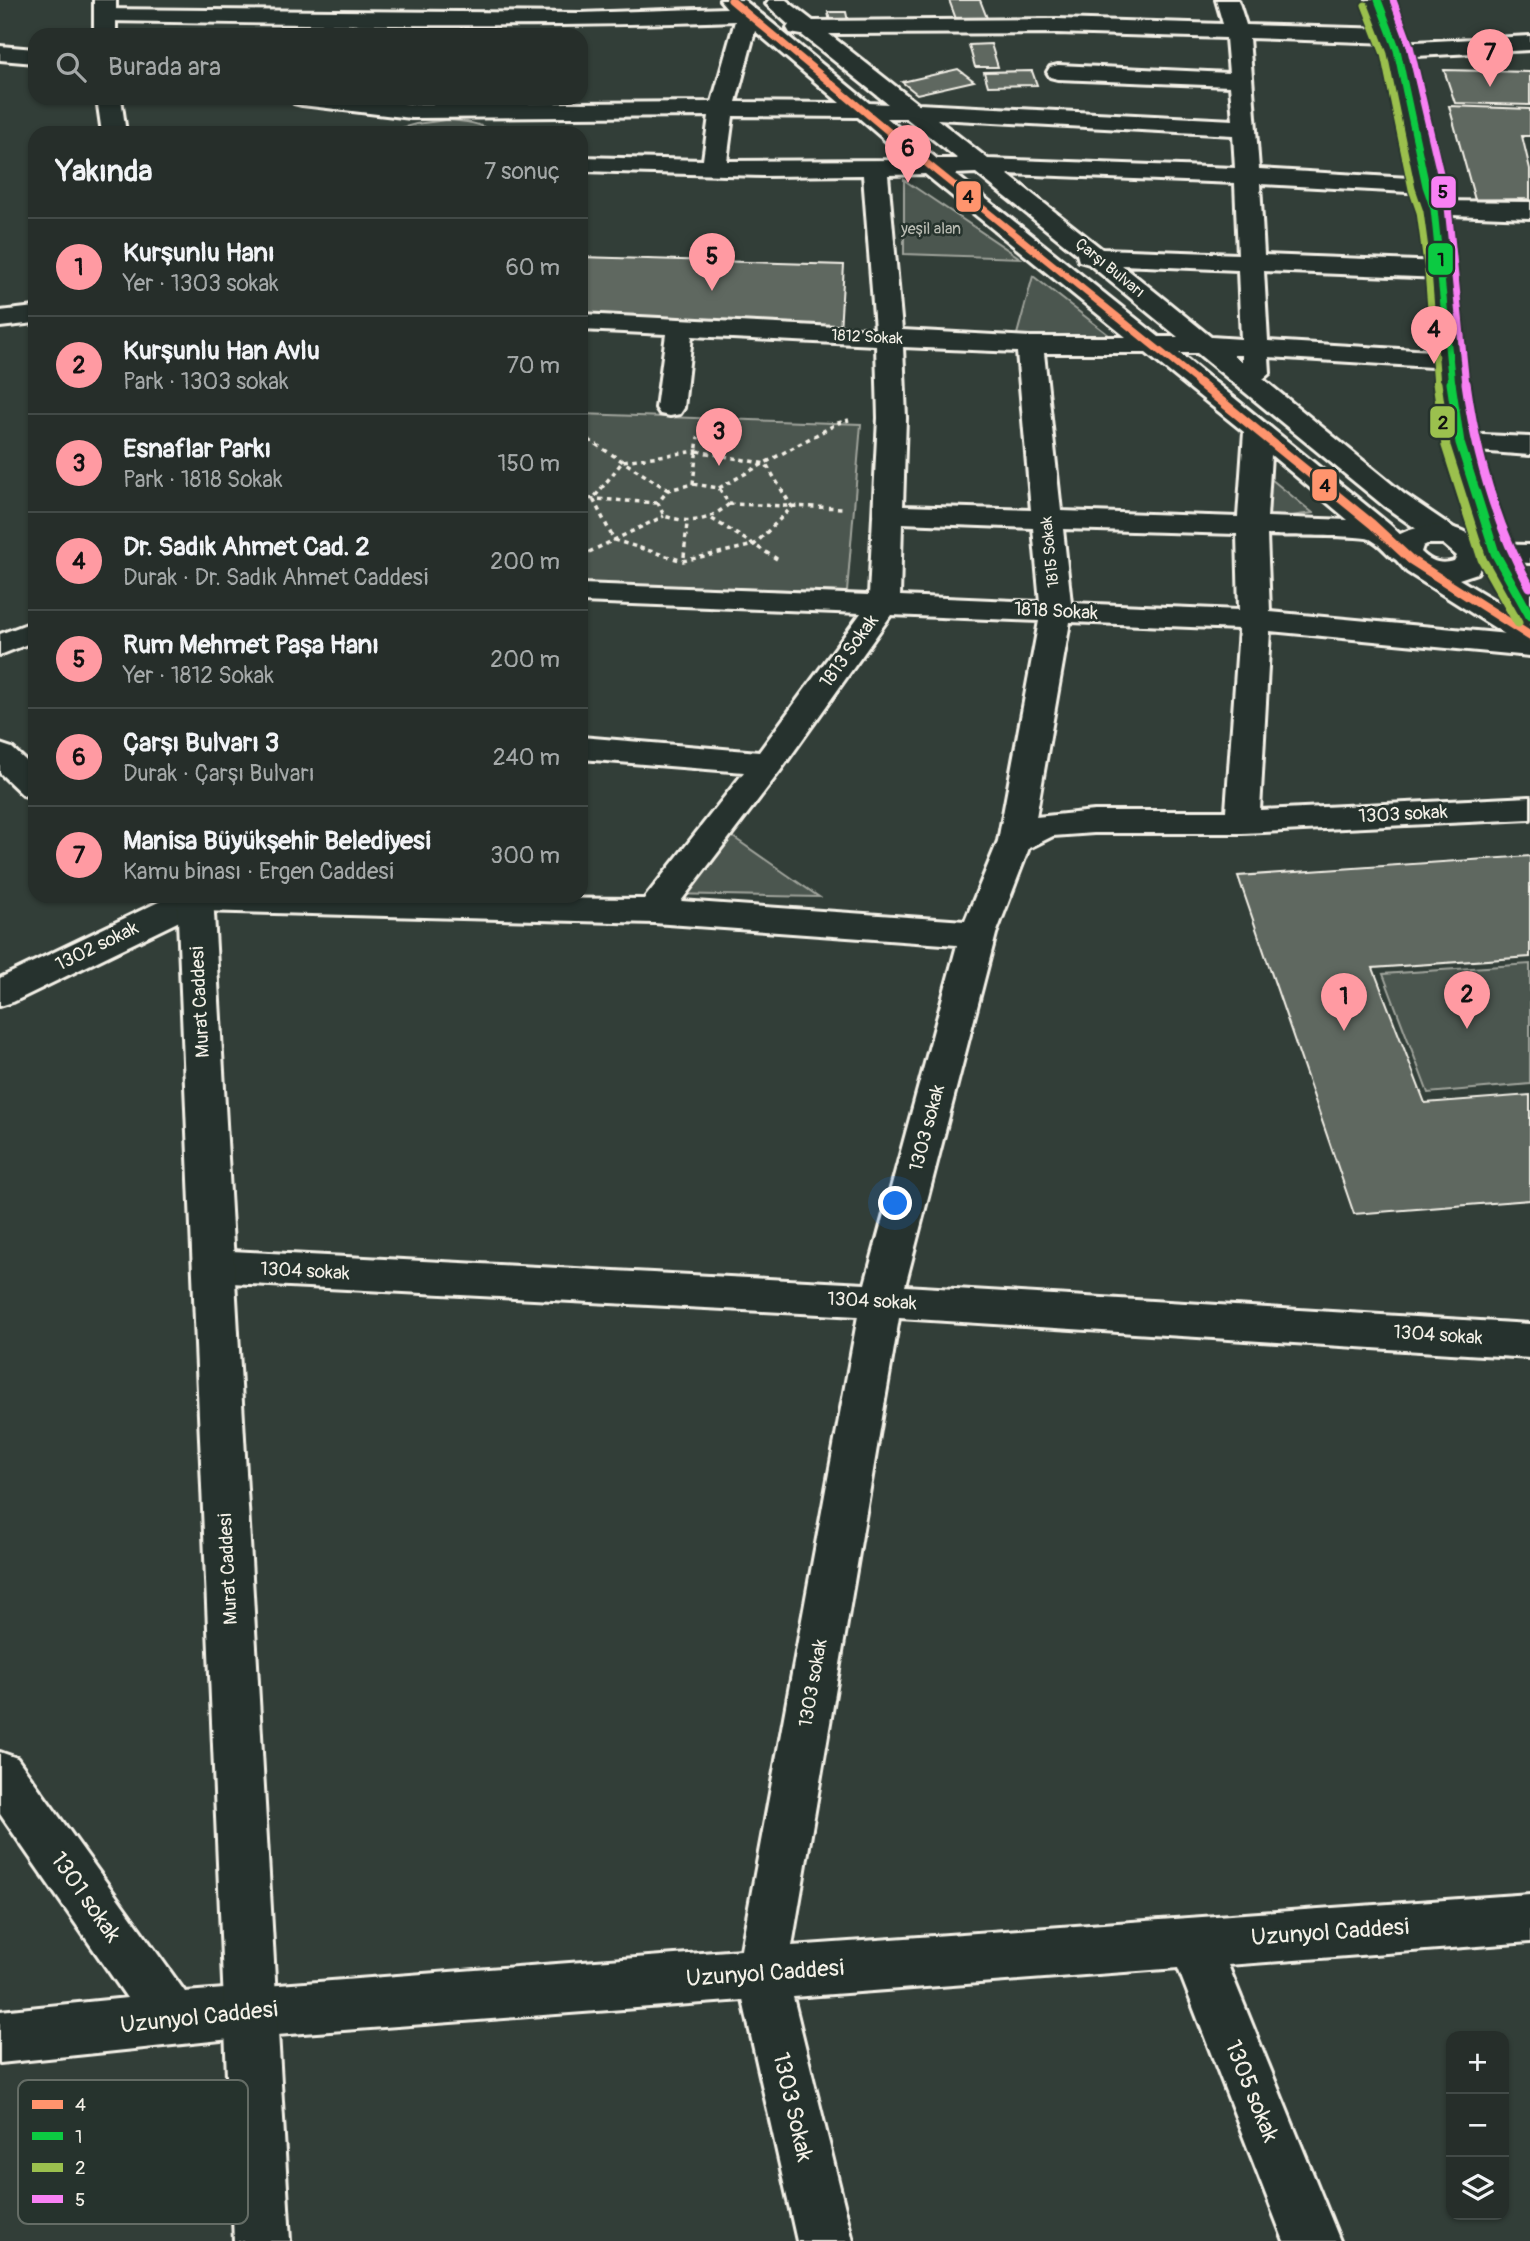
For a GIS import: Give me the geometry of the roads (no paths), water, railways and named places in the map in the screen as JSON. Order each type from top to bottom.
[{"type":"street","points":[[450,28],[464,0]]},
{"type":"street","name":"Çarşı Bulvarı","points":[[773,0],[1206,345],[1394,500],[1446,536],[1483,553]]},
{"type":"street","points":[[1052,0],[1057,26],[1059,169]]},
{"type":"street","points":[[1227,0],[1237,32],[1245,128],[1256,386]]},
{"type":"street","points":[[1378,0],[1394,43],[1430,198],[1442,270],[1448,360],[1460,443],[1477,502],[1483,553],[1530,616]]},
{"type":"street","points":[[106,16],[450,28],[580,18],[749,14],[806,27],[1057,26],[1237,32],[1394,43],[1530,43]]},
{"type":"street","points":[[714,167],[722,109],[749,14]]},
{"type":"street","name":"Çarşı Bulvarı","points":[[749,14],[930,166],[1258,430],[1417,562],[1530,636]]},
{"type":"street","points":[[0,53],[28,55]]},
{"type":"street","points":[[1058,72],[1241,80]]},
{"type":"street","points":[[110,105],[113,126]]},
{"type":"street","points":[[414,105],[564,114],[722,109],[912,111],[1245,128]]},
{"type":"street","points":[[588,164],[876,168],[981,166],[1248,176],[1530,210]]},
{"type":"street","name":"1813 Sokak","points":[[654,911],[768,762],[884,603],[891,409],[889,338],[876,168]]},
{"type":"street","points":[[1041,256],[1252,261],[1442,270]]},
{"type":"street","points":[[0,318],[28,316]]},
{"type":"street","name":"1812 Sokak","points":[[588,322],[1030,345],[1206,345],[1448,360]]},
{"type":"street","points":[[670,408],[680,328]]},
{"type":"street","name":"1815 Sokak","points":[[1015,841],[1056,611],[1030,345]]},
{"type":"street","points":[[1242,822],[1255,620],[1252,524],[1258,430]]},
{"type":"street","points":[[1460,443],[1530,446]]},
{"type":"street","points":[[1417,515],[1453,519],[1471,512],[1477,502]]},
{"type":"street","points":[[888,514],[1047,517],[1378,530]]},
{"type":"street","points":[[1446,536],[1435,534],[1415,537],[1409,541],[1417,562],[1458,570],[1483,553],[1530,554]]},
{"type":"street","name":"1818 Sokak","points":[[588,593],[884,603],[1255,620],[1530,646]]},
{"type":"street","points":[[0,645],[28,633]]},
{"type":"street","points":[[588,749],[768,762]]},
{"type":"street","points":[[0,755],[28,781]]},
{"type":"street","name":"1303 sokak","points":[[762,1973],[881,1301],[978,934],[1015,841],[1047,825],[1094,822],[1242,822],[1530,808]]},
{"type":"street","name":"1302 sokak","points":[[0,993],[172,903]]},
{"type":"street","name":"Murat Caddesi","points":[[178,903],[213,1266],[262,2241]]},
{"type":"street","points":[[507,903],[978,934]]},
{"type":"street","name":"1304 sokak","points":[[213,1266],[881,1301],[1530,1341]]},
{"type":"street","name":"1301 sokak","points":[[0,1774],[173,2019]]},
{"type":"street","name":"Uzunyol Caddesi","points":[[0,2037],[250,2011],[1530,1917]]},
{"type":"street","name":"1305 sokak","points":[[1193,1942],[1312,2241]]},
{"type":"street","name":"1303 Sokak","points":[[762,1973],[825,2241]]},
{"type":"place","name":"Manisa Büyükşehir Belediyesi","points":[[1490,87]]},
{"type":"place","name":"Çarşı Bulvarı 3","points":[[908,183]]},
{"type":"place","name":"Rum Mehmet Paşa Hanı","points":[[712,291]]},
{"type":"place","name":"Dr. Sadık Ahmet Cad. 2","points":[[1434,364]]},
{"type":"place","name":"Esnaflar Parkı","points":[[719,466]]},
{"type":"place","name":"Kurşunlu Han Avlu","points":[[1467,1029]]},
{"type":"place","name":"Kurşunlu Hanı","points":[[1344,1031]]},
{"type":"park label","name":"yeşil alan","points":[[931,229]]}]
